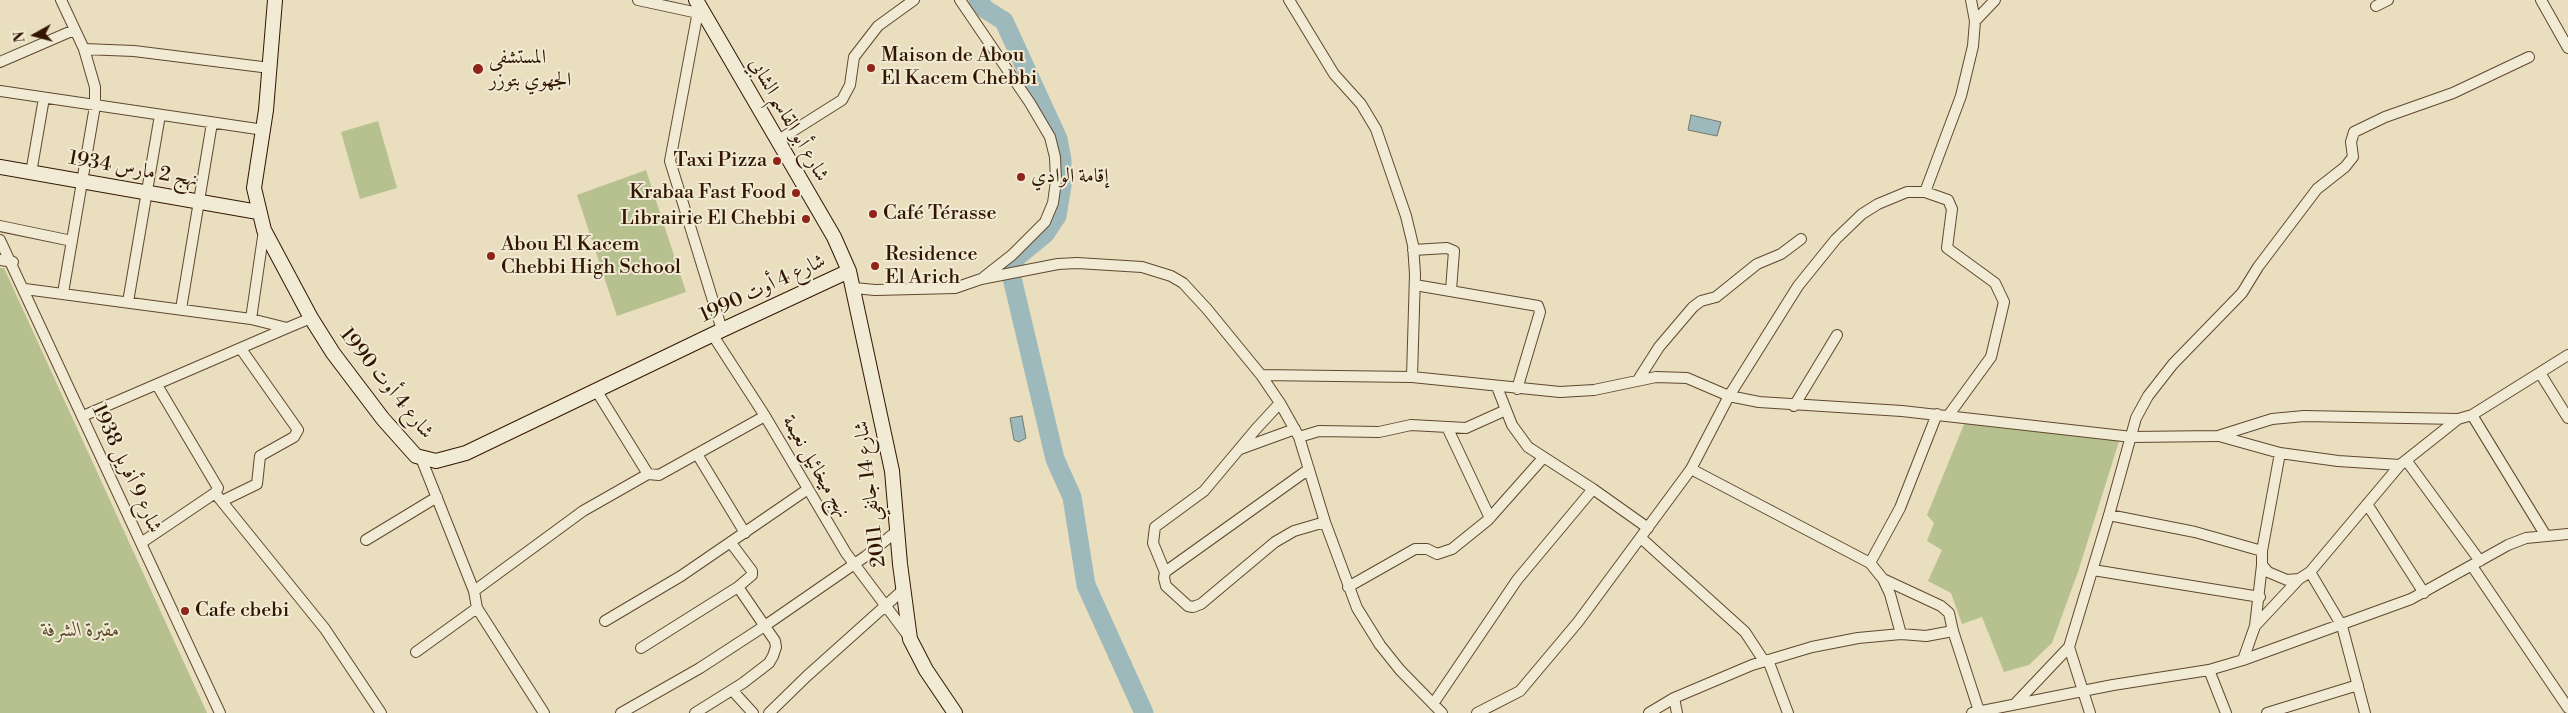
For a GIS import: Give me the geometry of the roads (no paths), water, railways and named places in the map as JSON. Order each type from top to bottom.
[{"type":"street","points":[[61,0],[84,49],[95,86],[95,106],[83,182],[62,293]]},
{"type":"street","name":"شارع 4 أوت 1990","points":[[274,0],[264,130],[255,177],[255,196],[258,212],[264,230],[311,318],[334,353],[383,419],[420,458],[436,461],[454,457],[717,332],[847,266]]},
{"type":"street","points":[[638,0],[697,6]]},
{"type":"street","points":[[777,141],[842,100],[850,84],[854,58],[861,48],[878,26],[914,0]]},
{"type":"street","points":[[960,0],[1030,103],[1050,138],[1055,157],[1056,181],[1053,203],[1045,222],[1012,255],[981,280]]},
{"type":"street","points":[[1289,0],[1334,74],[1362,104],[1376,129],[1406,216],[1413,250],[1415,285],[1412,377]]},
{"type":"street","points":[[1925,192],[1961,96],[1973,46],[1975,21],[1971,0]]},
{"type":"street","points":[[1975,21],[1995,0]]},
{"type":"street","points":[[2376,6],[2388,0]]},
{"type":"street","points":[[2541,0],[2568,48]]},
{"type":"street","name":"شارع أبو القاسم الشابي","points":[[697,6],[834,237],[847,266]]},
{"type":"street","name":"نهج ميخائيل نعيمة","points":[[697,6],[670,161],[717,332],[854,564],[910,639]]},
{"type":"street","points":[[0,62],[74,30]]},
{"type":"street","points":[[84,49],[134,51],[270,68]]},
{"type":"street","points":[[2015,704],[2069,647],[2140,411],[2173,364],[2242,293],[2258,267],[2317,189],[2345,167],[2353,157],[2351,142],[2354,132],[2385,117],[2453,93],[2529,57]]},
{"type":"street","points":[[0,91],[264,130]]},
{"type":"street","points":[[31,173],[44,98]]},
{"type":"street","points":[[128,302],[160,115]]},
{"type":"street","points":[[181,309],[212,123]]},
{"type":"street","name":"نهج 2 مارس 1934","points":[[0,168],[258,212]]},
{"type":"street","points":[[1477,713],[1513,695],[1526,684],[1578,622],[1642,538],[1691,469],[1729,396],[1798,286],[1836,239],[1862,214],[1878,204],[1907,192],[1925,192],[1951,203],[1947,248],[1995,283],[2004,302],[1991,357],[1948,416]]},
{"type":"street","points":[[0,226],[72,241]]},
{"type":"street","points":[[251,319],[264,230]]},
{"type":"street","points":[[1638,380],[1659,347],[1693,307],[1701,301],[1716,297],[1757,264],[1781,254],[1801,239]]},
{"type":"street","name":"شارع 9 أفريل 1938","points":[[0,240],[13,262],[220,713]]},
{"type":"street","points":[[1413,250],[1447,248],[1454,251],[1450,290]]},
{"type":"street","points":[[0,260],[13,262]]},
{"type":"street","points":[[854,288],[875,290],[955,288],[998,276],[1058,264],[1105,263],[1142,267],[1172,276],[1195,295],[1261,375],[1280,403],[1297,433],[1348,587],[1380,646],[1400,670],[1442,713]]},
{"type":"street","name":"شارع 14 جانفي 2011","points":[[847,266],[854,288],[892,471],[903,590],[910,639],[926,670],[955,713]]},
{"type":"street","points":[[1415,285],[1534,304],[1540,308],[1517,389]]},
{"type":"street","points":[[25,289],[251,319],[287,328]]},
{"type":"street","points":[[83,416],[311,318]]},
{"type":"street","points":[[1794,406],[1837,335]]},
{"type":"street","points":[[141,543],[218,497],[257,484],[260,456],[294,437],[298,430],[241,349]]},
{"type":"street","points":[[2218,436],[2272,419],[2304,416],[2458,419],[2472,415],[2568,355]]},
{"type":"street","points":[[2540,373],[2568,418]]},
{"type":"street","points":[[1261,375],[1412,377],[1517,389],[1582,392],[1656,377],[1687,378],[1729,396],[1794,406],[1937,414],[2132,437],[2218,436],[2280,453],[2338,461],[2403,462]]},
{"type":"street","points":[[158,385],[215,480],[218,488],[218,497],[325,629],[381,713]]},
{"type":"street","points":[[1497,387],[1518,436],[1543,458],[1593,489],[1648,528]]},
{"type":"street","points":[[596,390],[648,474]]},
{"type":"street","points":[[1280,403],[1204,491],[1154,527],[1153,544],[1165,572],[1166,586],[1193,607],[1201,604],[1275,542],[1294,531],[1325,522]]},
{"type":"street","points":[[1240,449],[1297,433],[1319,431],[1379,432],[1411,425],[1447,428],[1472,426],[1506,410]]},
{"type":"street","points":[[1870,563],[1906,492],[1937,414]]},
{"type":"street","points":[[2472,415],[2546,536]]},
{"type":"street","points":[[474,591],[583,511],[648,474],[659,475],[765,416]]},
{"type":"street","points":[[2255,626],[2299,579],[2310,572],[2403,462],[2458,419]]},
{"type":"street","points":[[1447,428],[1490,518]]},
{"type":"street","points":[[2243,660],[2255,626],[2260,597],[2262,551],[2280,453]]},
{"type":"street","points":[[697,454],[745,533]]},
{"type":"street","points":[[420,458],[474,591],[477,608],[544,713]]},
{"type":"street","points":[[1348,587],[1415,549],[1427,549],[1437,554],[1452,550],[1490,518],[1543,458]]},
{"type":"street","points":[[2403,462],[2476,563],[2568,708]]},
{"type":"street","points":[[1165,572],[1309,469]]},
{"type":"street","points":[[1691,469],[1870,563],[1883,579],[1901,634]]},
{"type":"street","points":[[605,621],[681,576],[808,489]]},
{"type":"street","points":[[1433,704],[1517,580],[1593,489]]},
{"type":"street","points":[[366,540],[437,497]]},
{"type":"street","points":[[2367,504],[2424,593]]},
{"type":"street","points":[[2110,515],[2195,532],[2262,551]]},
{"type":"street","points":[[621,713],[700,668],[766,625],[854,564],[897,531]]},
{"type":"street","points":[[1883,579],[1941,606],[1948,613],[1981,712],[2084,691],[2209,670],[2243,660],[2342,626],[2424,593],[2508,545],[2526,538],[2568,534]]},
{"type":"street","points":[[1642,538],[1745,632],[1766,661],[1788,713]]},
{"type":"street","points":[[641,648],[752,575],[752,571],[731,543]]},
{"type":"street","points":[[2262,565],[2276,577],[2287,580],[2299,579]]},
{"type":"street","points":[[2092,570],[2260,597]]},
{"type":"street","points":[[2310,572],[2342,626],[2366,713]]},
{"type":"street","points":[[695,713],[732,690],[769,663],[773,656],[776,647],[775,641],[738,586]]},
{"type":"street","points":[[769,713],[903,590]]},
{"type":"street","points":[[416,652],[477,608]]},
{"type":"street","points":[[1649,713],[1684,692],[1766,661],[1812,647],[1858,638],[1901,634],[1926,636],[1953,630]]},
{"type":"street","points":[[2069,647],[2090,713]]},
{"type":"street","points":[[2209,670],[2226,713]]},
{"type":"street","points":[[2267,713],[2358,685]]},
{"type":"street","points":[[732,690],[753,713]]},
{"type":"street","points":[[1674,698],[1677,713]]},
{"type":"water","points":[[1691,115],[1721,122],[1717,136],[1688,130]]},
{"type":"water","points":[[1022,416],[1026,438],[1019,442],[1014,440],[1010,418]]},
{"type":"waterway","points":[[978,0],[985,9],[1004,21],[1058,139],[1062,160],[1062,186],[1057,216],[1045,234],[1017,257],[1012,267],[1012,278],[1055,459],[1072,497],[1086,585],[1144,713]]},
{"type":"place","name":"Maison de Abou El Kacem Chebbi","points":[[871,68]]},
{"type":"place","name":"المستشفى الجهوي بتوزر","points":[[478,69]]},
{"type":"place","name":"Taxi Pizza","points":[[777,161]]},
{"type":"place","name":"إقامة الوادي","points":[[1021,177]]},
{"type":"place","name":"Krabaa Fast Food","points":[[796,193]]},
{"type":"place","name":"Café Térasse","points":[[873,214]]},
{"type":"place","name":"Librairie El Chebbi","points":[[806,219]]},
{"type":"place","name":"Abou El Kacem Chebbi High School","points":[[491,256]]},
{"type":"place","name":"Residence El Arich","points":[[875,266]]},
{"type":"place","name":"Cafe cbebi","points":[[185,611]]},
{"type":"park label","name":"مقبرة الشرفة","points":[[81,631]]}]
